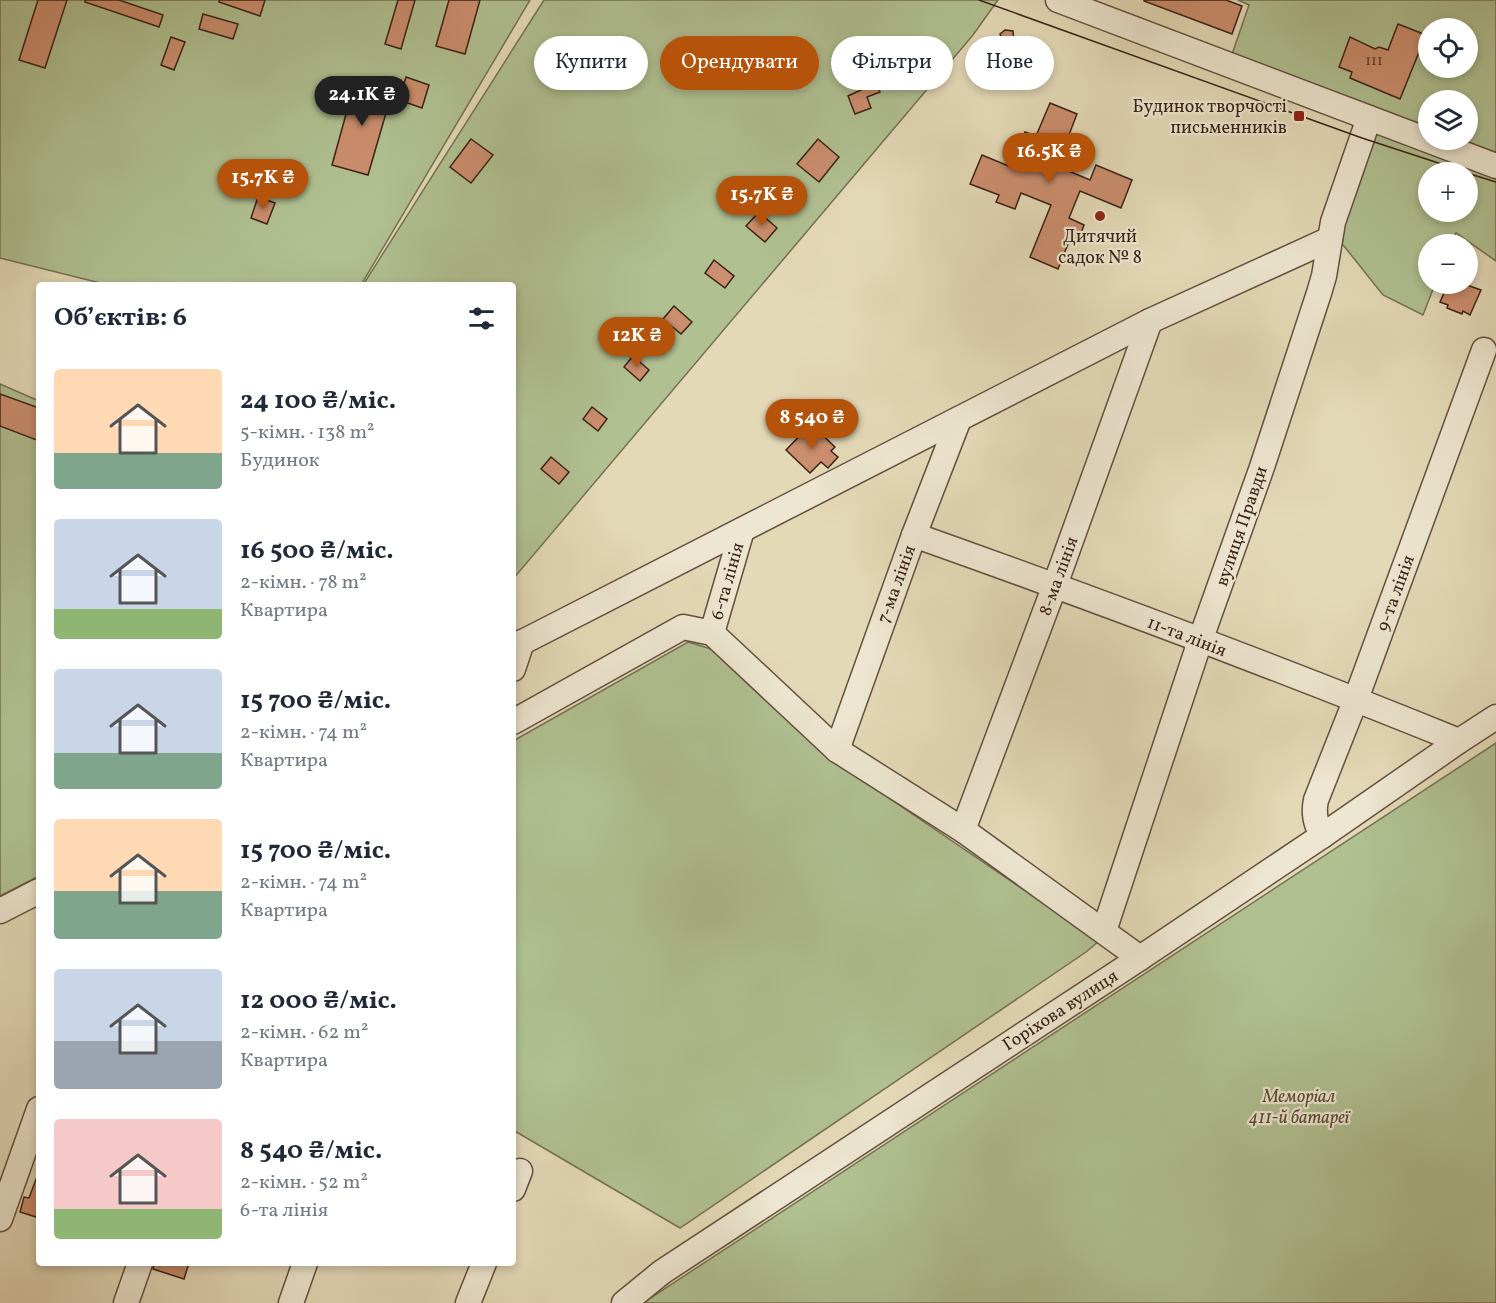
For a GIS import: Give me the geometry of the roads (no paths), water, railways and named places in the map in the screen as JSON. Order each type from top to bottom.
[{"type":"street","points":[[1058,0],[1496,166]]},
{"type":"street","name":"вулиця Правди","points":[[1104,931],[1319,293],[1333,222],[1369,118]]},
{"type":"street","points":[[518,644],[1150,321],[1330,239]]},
{"type":"street","name":"8-ма лінія","points":[[963,830],[1055,585],[1150,321]]},
{"type":"street","name":"9-та лінія","points":[[1322,836],[1314,808],[1485,350]]},
{"type":"street","name":"7-ма лінія","points":[[837,750],[914,535],[959,419]]},
{"type":"street","name":"6-та лінія","points":[[712,633],[742,530]]},
{"type":"street","name":"11-та лінія","points":[[914,535],[1055,585],[1356,699],[1459,741]]},
{"type":"street","points":[[516,720],[683,627],[712,633],[837,750],[963,830],[1140,958]]},
{"type":"street","name":"Горіхова вулиця","points":[[624,1303],[662,1272],[1140,958],[1496,717]]},
{"type":"street","points":[[0,911],[36,893]]},
{"type":"street","points":[[0,1219],[36,1117]]},
{"type":"street","points":[[126,1303],[139,1266]]},
{"type":"street","points":[[291,1303],[304,1266]]},
{"type":"street","points":[[468,1303],[483,1266]]},
{"type":"tram line","points":[[979,0],[1362,138],[1435,162]]},
{"type":"tram line","points":[[1478,176],[1496,182]]},
{"type":"place","name":"Будинок творчості письменників","points":[[1299,116]]},
{"type":"place","name":"Дитячий садок № 8","points":[[1100,216]]},
{"type":"park label","name":"Меморіал 411-й батареї","points":[[1299,1106]]}]
